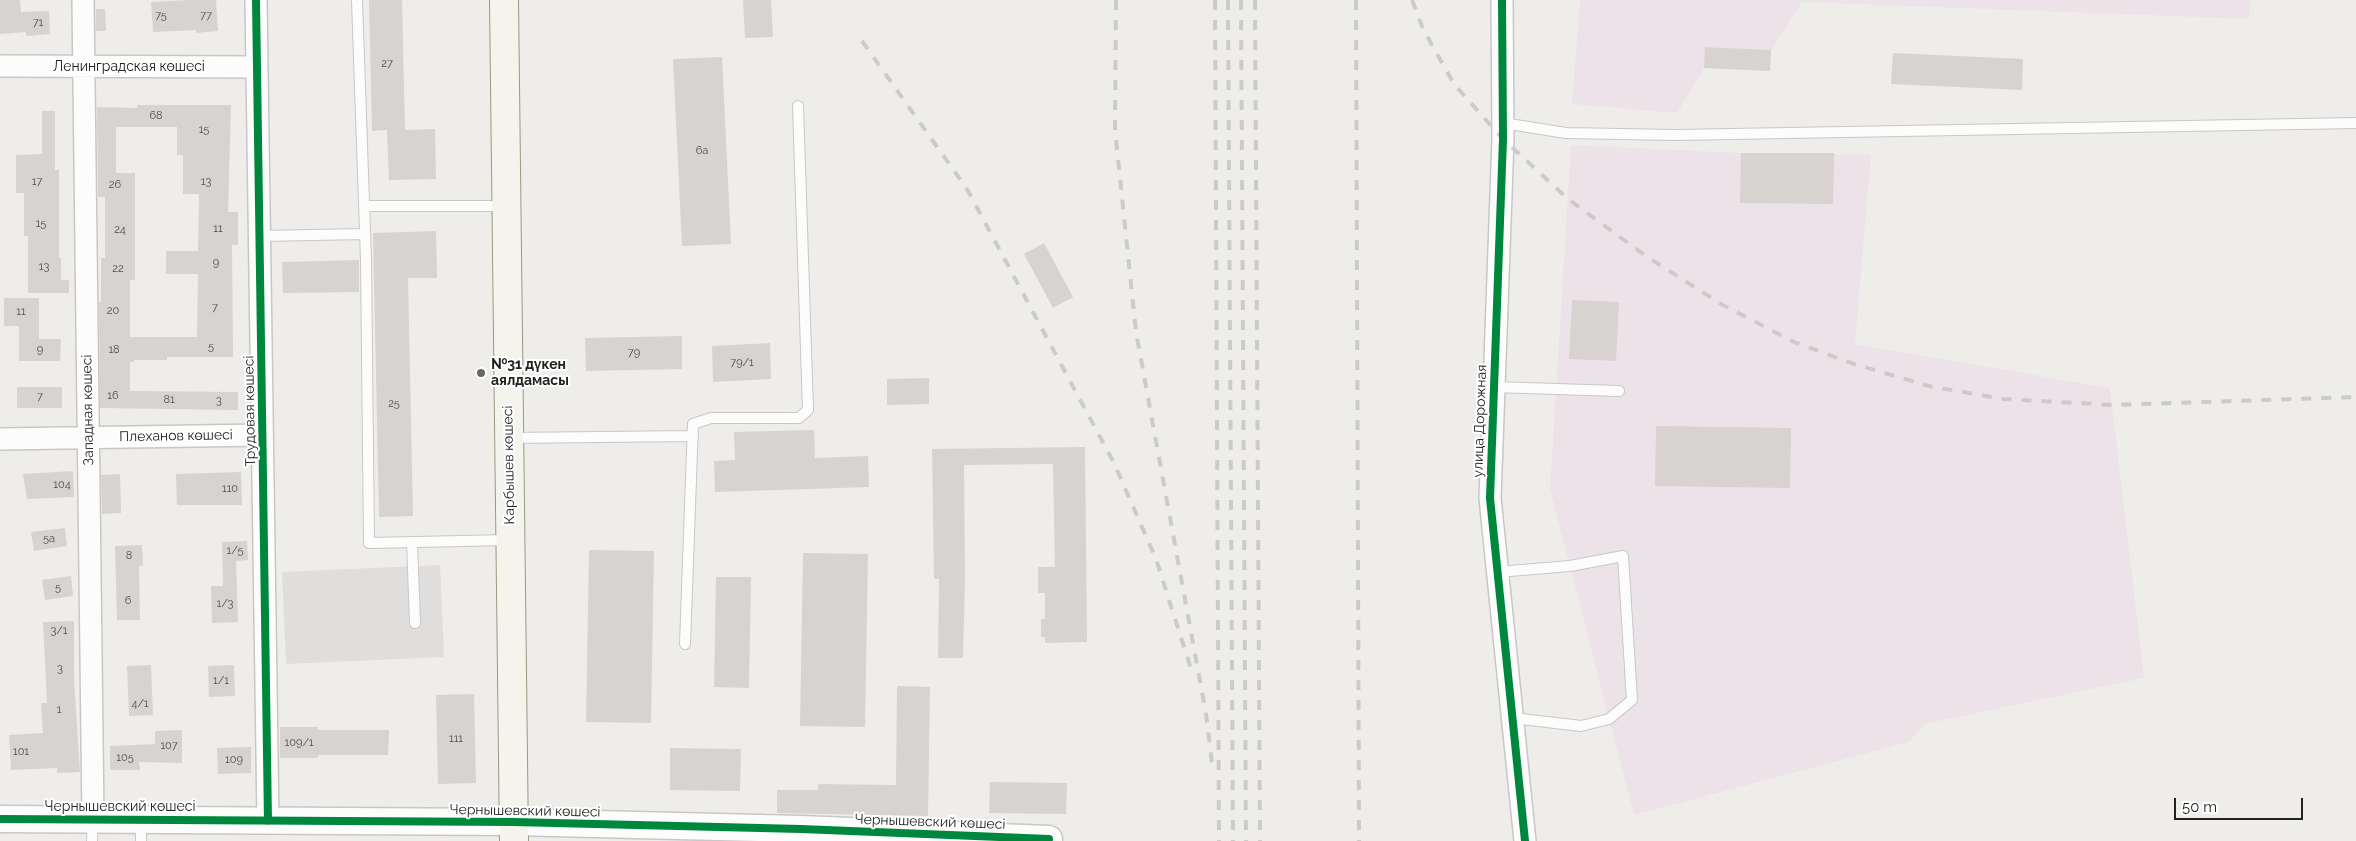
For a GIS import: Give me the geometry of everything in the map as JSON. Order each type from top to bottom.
[{"type":"main road","name":"Карбышев көшесі","points":[[504,0],[513,832]]},
{"type":"street","name":"Западная көшесі","points":[[83,0],[93,830]]},
{"type":"street","name":"Трудовая көшесі","points":[[256,0],[268,821]]},
{"type":"street","name":"улица Дорожная","points":[[1502,0],[1503,123],[1490,498],[1525,841]]},
{"type":"street","name":"Ленинградская көшесі","points":[[0,66],[257,67]]},
{"type":"street","name":"Плеханов көшесі","points":[[0,439],[262,435]]},
{"type":"street","name":"Чернышевский көшесі","points":[[0,819],[93,830],[141,830],[268,821],[513,832],[1049,839]]},
{"type":"lane","points":[[357,0],[365,234],[369,543],[510,540]]},
{"type":"lane","points":[[685,644],[694,424],[711,418],[799,418],[808,410],[798,106]]},
{"type":"lane","points":[[1503,123],[1566,133],[1675,135],[2356,123]]},
{"type":"lane","points":[[364,206],[506,206]]},
{"type":"lane","points":[[260,236],[365,234]]},
{"type":"lane","points":[[1494,387],[1618,391]]},
{"type":"lane","points":[[509,438],[693,436]]},
{"type":"lane","points":[[412,542],[415,623]]},
{"type":"lane","points":[[1498,572],[1570,566],[1623,556],[1632,700],[1609,719],[1581,726],[1513,718]]},
{"type":"shaded area","points":[[1580,0],[2251,0],[2249,19],[1802,2],[1771,50],[1706,47],[1704,68],[1677,113],[1572,104]]},
{"type":"shaded area","points":[[1571,145],[1741,153],[1871,155],[1855,344],[2110,388],[2144,678],[1924,724],[1909,742],[1634,815],[1550,489]]},
{"type":"shaded area","points":[[440,565],[444,657],[286,664],[282,572]]},
{"type":"building","points":[[0,0],[20,0],[21,12],[49,11],[50,34],[26,36],[26,32],[0,34]]},
{"type":"building","points":[[216,0],[218,31],[196,33],[196,30],[153,32],[151,2]]},
{"type":"building","points":[[369,0],[402,0],[405,130],[435,129],[436,179],[389,180],[387,130],[372,131]]},
{"type":"building","points":[[743,0],[771,0],[773,37],[745,38]]},
{"type":"building","points":[[96,9],[105,9],[106,31],[96,31]]},
{"type":"building","points":[[1705,47],[1771,50],[1770,71],[1704,68]]},
{"type":"building","points":[[1893,53],[2023,59],[2022,90],[1891,84]]},
{"type":"building","points":[[722,57],[731,244],[682,246],[673,59]]},
{"type":"building","points":[[137,105],[231,105],[228,212],[238,212],[238,245],[232,245],[233,357],[167,357],[167,360],[134,360],[134,362],[130,362],[130,391],[238,392],[238,410],[100,408],[99,302],[101,302],[101,258],[105,258],[105,197],[98,197],[97,107],[137,108]],"holes":[[[116,127],[177,127],[177,155],[183,155],[183,194],[199,194],[198,251],[166,251],[166,274],[198,274],[197,337],[130,337],[130,280],[135,280],[135,173],[116,173]]]},
{"type":"building","points":[[42,111],[55,111],[55,170],[59,170],[59,258],[61,258],[61,280],[69,280],[69,293],[28,293],[28,236],[24,236],[24,193],[16,193],[16,155],[42,154]]},
{"type":"building","points":[[1741,153],[1834,153],[1833,204],[1740,203]]},
{"type":"building","points":[[436,231],[437,278],[408,278],[413,516],[379,517],[373,233]]},
{"type":"building","points":[[1044,243],[1073,297],[1053,308],[1024,254]]},
{"type":"building","points":[[359,260],[359,292],[283,293],[282,262]]},
{"type":"building","points":[[4,298],[39,298],[39,339],[61,339],[60,361],[19,361],[19,326],[4,326]]},
{"type":"building","points":[[1572,300],[1619,302],[1616,361],[1569,359]]},
{"type":"building","points":[[682,336],[682,369],[586,371],[585,338]]},
{"type":"building","points":[[770,343],[771,379],[713,382],[712,346]]},
{"type":"building","points":[[929,378],[929,404],[887,405],[887,379]]},
{"type":"building","points":[[17,387],[62,387],[62,408],[17,408]]},
{"type":"building","points":[[1656,426],[1791,428],[1790,488],[1655,486]]},
{"type":"building","points":[[814,430],[815,458],[868,456],[869,487],[715,492],[714,461],[735,460],[734,432]]},
{"type":"building","points":[[1085,447],[1087,642],[1045,643],[1045,637],[1041,637],[1041,619],[1045,619],[1045,593],[1038,593],[1038,567],[1055,567],[1053,464],[964,465],[965,579],[963,658],[938,658],[939,579],[934,579],[932,449]]},
{"type":"building","points":[[73,471],[74,497],[27,499],[23,474]]},
{"type":"building","points":[[241,472],[242,505],[177,505],[176,474]]},
{"type":"building","points":[[120,474],[121,513],[102,514],[101,475]]},
{"type":"building","points":[[65,528],[67,546],[34,551],[31,532]]},
{"type":"building","points":[[247,541],[248,560],[236,561],[238,622],[212,623],[211,586],[223,586],[222,542]]},
{"type":"building","points":[[142,545],[143,566],[139,566],[140,620],[117,620],[115,546]]},
{"type":"building","points":[[589,550],[654,551],[651,723],[586,722]]},
{"type":"building","points":[[803,553],[868,554],[865,727],[800,726]]},
{"type":"building","points":[[71,576],[73,596],[45,600],[42,580]]},
{"type":"building","points":[[716,577],[751,577],[749,688],[714,687]]},
{"type":"building","points":[[74,621],[74,679],[80,772],[57,773],[57,768],[11,770],[9,735],[43,733],[41,703],[47,703],[43,622]]},
{"type":"building","points":[[151,665],[153,715],[129,716],[127,666]]},
{"type":"building","points":[[234,665],[235,696],[209,697],[208,666]]},
{"type":"building","points":[[897,686],[930,687],[928,816],[777,813],[777,790],[818,790],[818,784],[896,785]]},
{"type":"building","points":[[474,694],[476,783],[438,784],[436,695]]},
{"type":"building","points":[[280,727],[318,727],[318,730],[389,730],[388,755],[318,755],[318,758],[280,758]]},
{"type":"building","points":[[182,730],[182,763],[139,762],[140,770],[110,770],[110,746],[155,744],[155,731]]},
{"type":"building","points":[[251,747],[251,773],[218,774],[217,748]]},
{"type":"building","points":[[670,748],[741,749],[740,791],[670,790]]},
{"type":"building","points":[[990,782],[1067,783],[1066,814],[989,813]]},
{"type":"railway","points":[[1116,0],[1115,130],[1136,332],[1206,714],[1213,772]]},
{"type":"railway","points":[[1215,0],[1219,841]]},
{"type":"railway","points":[[1228,0],[1233,841]]},
{"type":"railway","points":[[1241,0],[1246,841]]},
{"type":"railway","points":[[1255,0],[1260,841]]},
{"type":"railway","points":[[1356,0],[1359,841]]},
{"type":"railway","points":[[1412,0],[1423,29],[1454,84],[1503,139],[1568,199],[1646,256],[1721,304],[1794,342],[1854,364],[1929,386],[2003,399],[2112,405],[2356,397]]},
{"type":"railway","points":[[862,41],[967,189],[1114,463],[1156,559],[1192,672]]},
{"type":"cycle path","points":[[256,0],[268,821]]},
{"type":"cycle path","points":[[1502,0],[1503,139],[1490,498],[1525,841]]},
{"type":"cycle path","points":[[0,819],[513,822],[801,829],[1049,839]]},
{"type":"place","name":"№31 дүкен аялдамасы","points":[[481,373]]}]
